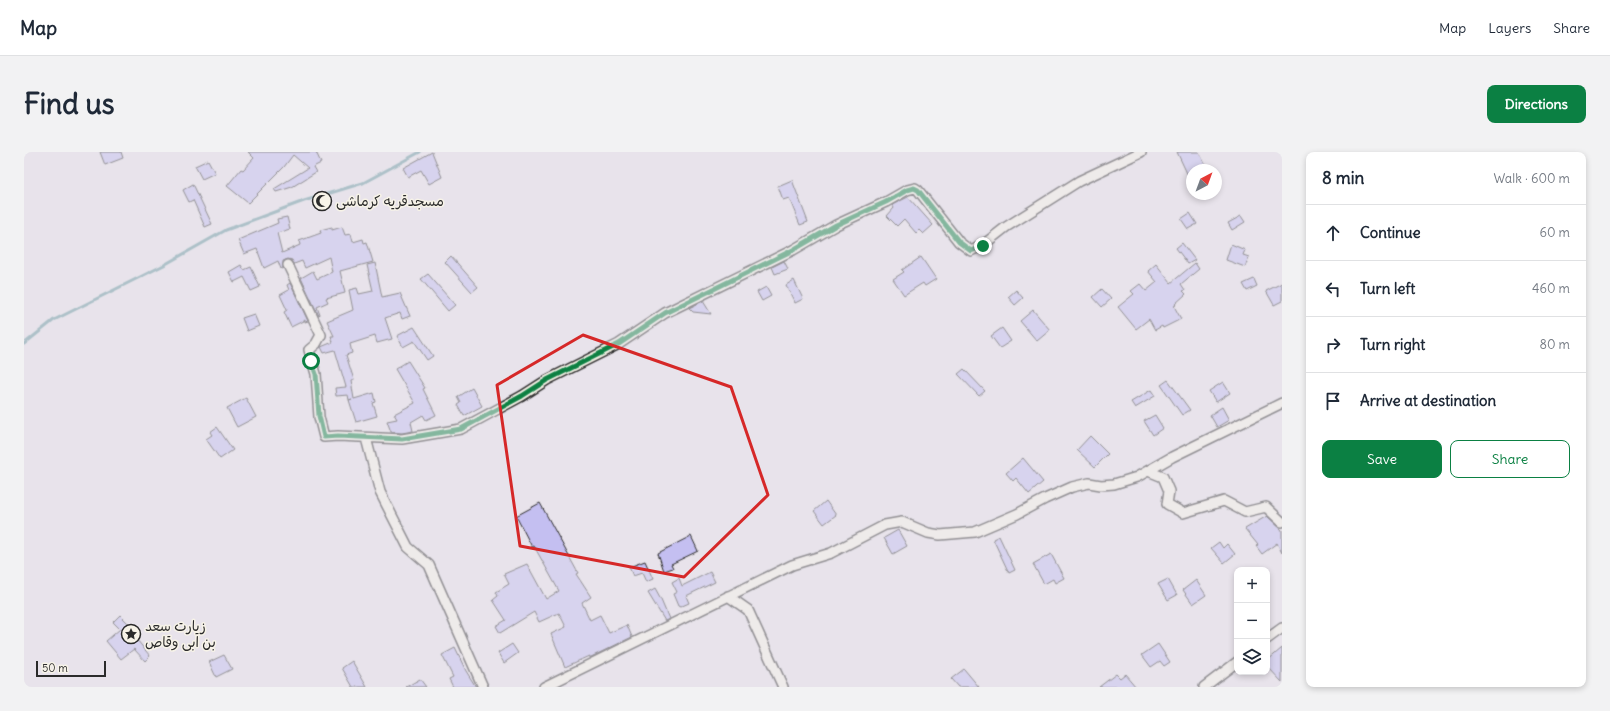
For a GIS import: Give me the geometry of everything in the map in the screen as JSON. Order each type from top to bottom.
[{"type":"street","points":[[288,265],[321,335],[316,344],[309,350],[316,374],[319,416],[324,437],[338,436],[402,439],[461,429],[522,396],[547,380],[619,344],[665,313],[793,250],[836,225],[886,202],[907,190],[914,188],[918,190],[959,242],[971,251],[983,246],[1006,227],[1079,181],[1141,152]]},
{"type":"street","points":[[544,687],[792,565],[831,553],[885,525],[902,522],[928,533],[940,535],[975,532],[1017,514],[1044,499],[1072,487],[1089,483],[1101,485],[1114,484],[1137,477],[1282,403]]},
{"type":"street","points":[[366,438],[380,492],[408,547],[429,565],[483,687]]},
{"type":"street","points":[[1148,471],[1163,477],[1169,492],[1167,504],[1183,513],[1224,501],[1245,512],[1266,507],[1282,522]]},
{"type":"street","points":[[728,596],[748,610],[783,687]]},
{"type":"street","points":[[1270,637],[1282,628]]},
{"type":"street","points":[[1204,687],[1234,664]]},
{"type":"highlighted area","points":[[583,335],[731,387],[768,495],[684,577],[520,546],[497,385]]},
{"type":"building","points":[[100,152],[121,152],[123,158],[105,165]]},
{"type":"building","points":[[248,152],[316,152],[321,163],[313,167],[316,172],[292,187],[276,192],[274,189],[308,168],[293,155],[284,167],[248,203],[227,186],[241,169],[243,170],[254,158]]},
{"type":"building","points":[[432,152],[442,177],[429,184],[421,170],[408,177],[403,168]]},
{"type":"building","points":[[1177,152],[1199,152],[1205,164],[1186,164],[1186,171]]},
{"type":"building","points":[[208,160],[215,173],[202,179],[195,166]]},
{"type":"building","points":[[792,180],[808,222],[800,225],[789,198],[783,200],[778,186]]},
{"type":"building","points":[[193,184],[212,224],[205,227],[193,200],[189,202],[183,190]]},
{"type":"building","points":[[908,197],[933,225],[923,234],[919,230],[916,233],[904,219],[897,226],[887,216],[894,208],[892,205]]},
{"type":"building","points":[[1190,213],[1197,224],[1188,229],[1181,219]]},
{"type":"building","points":[[1241,216],[1245,222],[1232,230],[1228,223]]},
{"type":"building","points":[[287,217],[290,229],[277,233],[282,253],[300,245],[299,241],[321,233],[320,230],[332,227],[332,230],[342,227],[345,235],[351,234],[353,242],[363,239],[364,243],[367,242],[373,262],[340,271],[345,293],[326,298],[328,302],[317,307],[319,316],[301,278],[313,271],[317,279],[332,272],[329,257],[305,268],[302,261],[294,264],[292,260],[288,259],[283,261],[283,268],[281,269],[278,261],[264,268],[257,249],[244,254],[238,240],[278,223],[277,219]]},
{"type":"building","points":[[1182,243],[1195,260],[1188,264],[1176,248]]},
{"type":"building","points":[[1231,244],[1245,250],[1243,255],[1249,257],[1245,267],[1226,260]]},
{"type":"building","points":[[451,256],[478,287],[472,292],[445,262]]},
{"type":"building","points":[[921,257],[936,279],[925,286],[923,283],[904,295],[893,279],[904,272],[902,270]]},
{"type":"building","points":[[784,261],[788,269],[775,274],[772,267]]},
{"type":"building","points":[[375,263],[382,297],[400,293],[410,316],[402,319],[400,313],[385,318],[392,339],[377,343],[375,336],[350,344],[352,353],[346,355],[354,380],[351,381],[354,399],[374,393],[376,402],[373,403],[377,416],[356,422],[348,395],[336,396],[335,388],[346,387],[335,350],[324,353],[321,347],[333,342],[331,336],[334,336],[327,321],[353,310],[349,290],[357,288],[359,294],[373,291],[367,265]]},
{"type":"building","points":[[1195,263],[1199,269],[1181,284],[1185,290],[1183,291],[1186,294],[1174,306],[1181,319],[1163,328],[1162,326],[1155,330],[1149,319],[1136,329],[1118,307],[1134,294],[1131,291],[1140,284],[1146,291],[1157,282],[1148,271],[1156,264],[1171,283]]},
{"type":"building","points":[[241,265],[244,270],[251,267],[260,287],[251,291],[244,277],[234,282],[229,272]]},
{"type":"building","points":[[428,274],[455,305],[448,311],[421,279]]},
{"type":"building","points":[[1254,279],[1257,286],[1247,291],[1243,284]]},
{"type":"building","points":[[794,280],[803,299],[795,303],[786,285]]},
{"type":"building","points":[[290,283],[308,321],[305,322],[305,320],[291,327],[284,312],[287,310],[280,295],[289,290],[287,285]]},
{"type":"building","points":[[1282,283],[1282,301],[1274,305],[1266,291]]},
{"type":"building","points":[[766,287],[771,296],[762,301],[757,292]]},
{"type":"building","points":[[1102,289],[1111,299],[1102,307],[1093,297]]},
{"type":"building","points":[[1016,290],[1023,298],[1015,305],[1008,297]]},
{"type":"building","points":[[703,301],[711,314],[693,312],[689,308]]},
{"type":"building","points":[[1033,310],[1050,330],[1037,341],[1020,321]]},
{"type":"building","points":[[254,314],[259,326],[247,331],[242,318]]},
{"type":"building","points":[[414,327],[433,356],[427,360],[414,341],[403,347],[397,336]]},
{"type":"building","points":[[1002,328],[1011,341],[1000,348],[991,336]]},
{"type":"building","points":[[408,361],[425,388],[423,389],[436,415],[426,420],[423,415],[411,422],[413,431],[402,433],[391,432],[387,421],[397,419],[394,414],[415,403],[395,369]]},
{"type":"building","points":[[964,369],[985,391],[979,396],[958,374]]},
{"type":"building","points":[[1168,380],[1190,410],[1182,415],[1161,385]]},
{"type":"building","points":[[1223,382],[1230,393],[1216,402],[1209,391]]},
{"type":"building","points":[[472,388],[482,406],[464,416],[458,405],[461,403],[458,397]]},
{"type":"building","points":[[1151,390],[1155,396],[1135,408],[1131,402]]},
{"type":"building","points":[[246,398],[256,417],[237,427],[227,408]]},
{"type":"building","points":[[1222,407],[1229,420],[1217,427],[1210,415]]},
{"type":"building","points":[[1155,415],[1163,428],[1153,435],[1144,421]]},
{"type":"building","points":[[217,427],[233,450],[220,459],[206,439],[212,435],[210,432]]},
{"type":"building","points":[[1090,436],[1108,454],[1095,467],[1077,450]]},
{"type":"building","points":[[1023,458],[1043,482],[1029,494],[1016,478],[1013,481],[1006,473]]},
{"type":"building","points":[[826,501],[836,515],[824,524],[814,511]]},
{"type":"building","points":[[540,503],[578,573],[576,574],[591,597],[582,603],[590,620],[600,615],[609,633],[627,625],[632,637],[589,658],[589,656],[565,667],[551,634],[566,627],[559,613],[539,622],[534,612],[500,633],[496,626],[506,620],[493,600],[498,596],[496,592],[509,584],[504,574],[527,564],[546,599],[559,591],[534,546],[532,547],[516,516]]},
{"type":"building","points":[[1267,516],[1282,530],[1282,553],[1277,543],[1262,554],[1256,546],[1258,545],[1245,529]]},
{"type":"building","points":[[898,530],[907,546],[893,554],[884,538]]},
{"type":"building","points":[[691,536],[698,551],[671,564],[673,568],[664,571],[658,553]]},
{"type":"building","points":[[999,536],[1015,570],[1009,573],[993,539]]},
{"type":"building","points":[[1219,542],[1223,548],[1227,544],[1235,554],[1224,563],[1211,548]]},
{"type":"building","points":[[1051,554],[1064,578],[1055,583],[1053,579],[1044,584],[1033,564]]},
{"type":"building","points":[[645,561],[653,579],[646,582],[642,573],[633,576],[629,567]]},
{"type":"building","points":[[710,572],[715,582],[686,596],[689,603],[680,607],[678,606],[673,594],[677,592],[672,582],[679,578],[682,586]]},
{"type":"building","points":[[1168,579],[1177,595],[1168,600],[1158,584]]},
{"type":"building","points":[[1196,580],[1206,595],[1193,604],[1183,590]]},
{"type":"building","points":[[655,589],[669,619],[665,621],[648,593]]},
{"type":"building","points":[[120,615],[141,636],[137,640],[150,656],[145,661],[134,649],[121,659],[106,641],[120,629],[113,622]]},
{"type":"building","points":[[512,644],[518,653],[504,663],[498,653]]},
{"type":"building","points":[[1158,644],[1170,662],[1164,666],[1160,661],[1151,667],[1142,655]]},
{"type":"building","points":[[455,648],[466,671],[476,687],[453,687],[449,679],[453,677],[442,655]]},
{"type":"building","points":[[1282,648],[1282,682],[1270,669],[1270,658]]},
{"type":"building","points":[[224,655],[232,669],[216,677],[209,662]]},
{"type":"building","points":[[352,661],[367,687],[353,687],[342,668]]},
{"type":"building","points":[[964,669],[979,687],[958,687],[951,679]]},
{"type":"building","points":[[1116,674],[1120,678],[1125,674],[1136,687],[1099,687]]},
{"type":"building","points":[[420,679],[426,687],[406,687]]},
{"type":"waterway","points":[[24,344],[54,320],[164,265],[226,230],[304,201],[363,183],[420,152]]},
{"type":"place","name":"مسجدقریه کرماشی","points":[[322,201]]},
{"type":"place","name":"زیارت سعد بن ابی وقاص","points":[[131,634]]},
{"type":"route","points":[[311,361],[316,374],[319,416],[324,437],[338,436],[402,439],[461,429],[522,396],[547,380],[619,344],[665,313],[793,250],[836,225],[886,202],[907,190],[914,188],[918,190],[959,242],[971,251],[983,246]]}]
